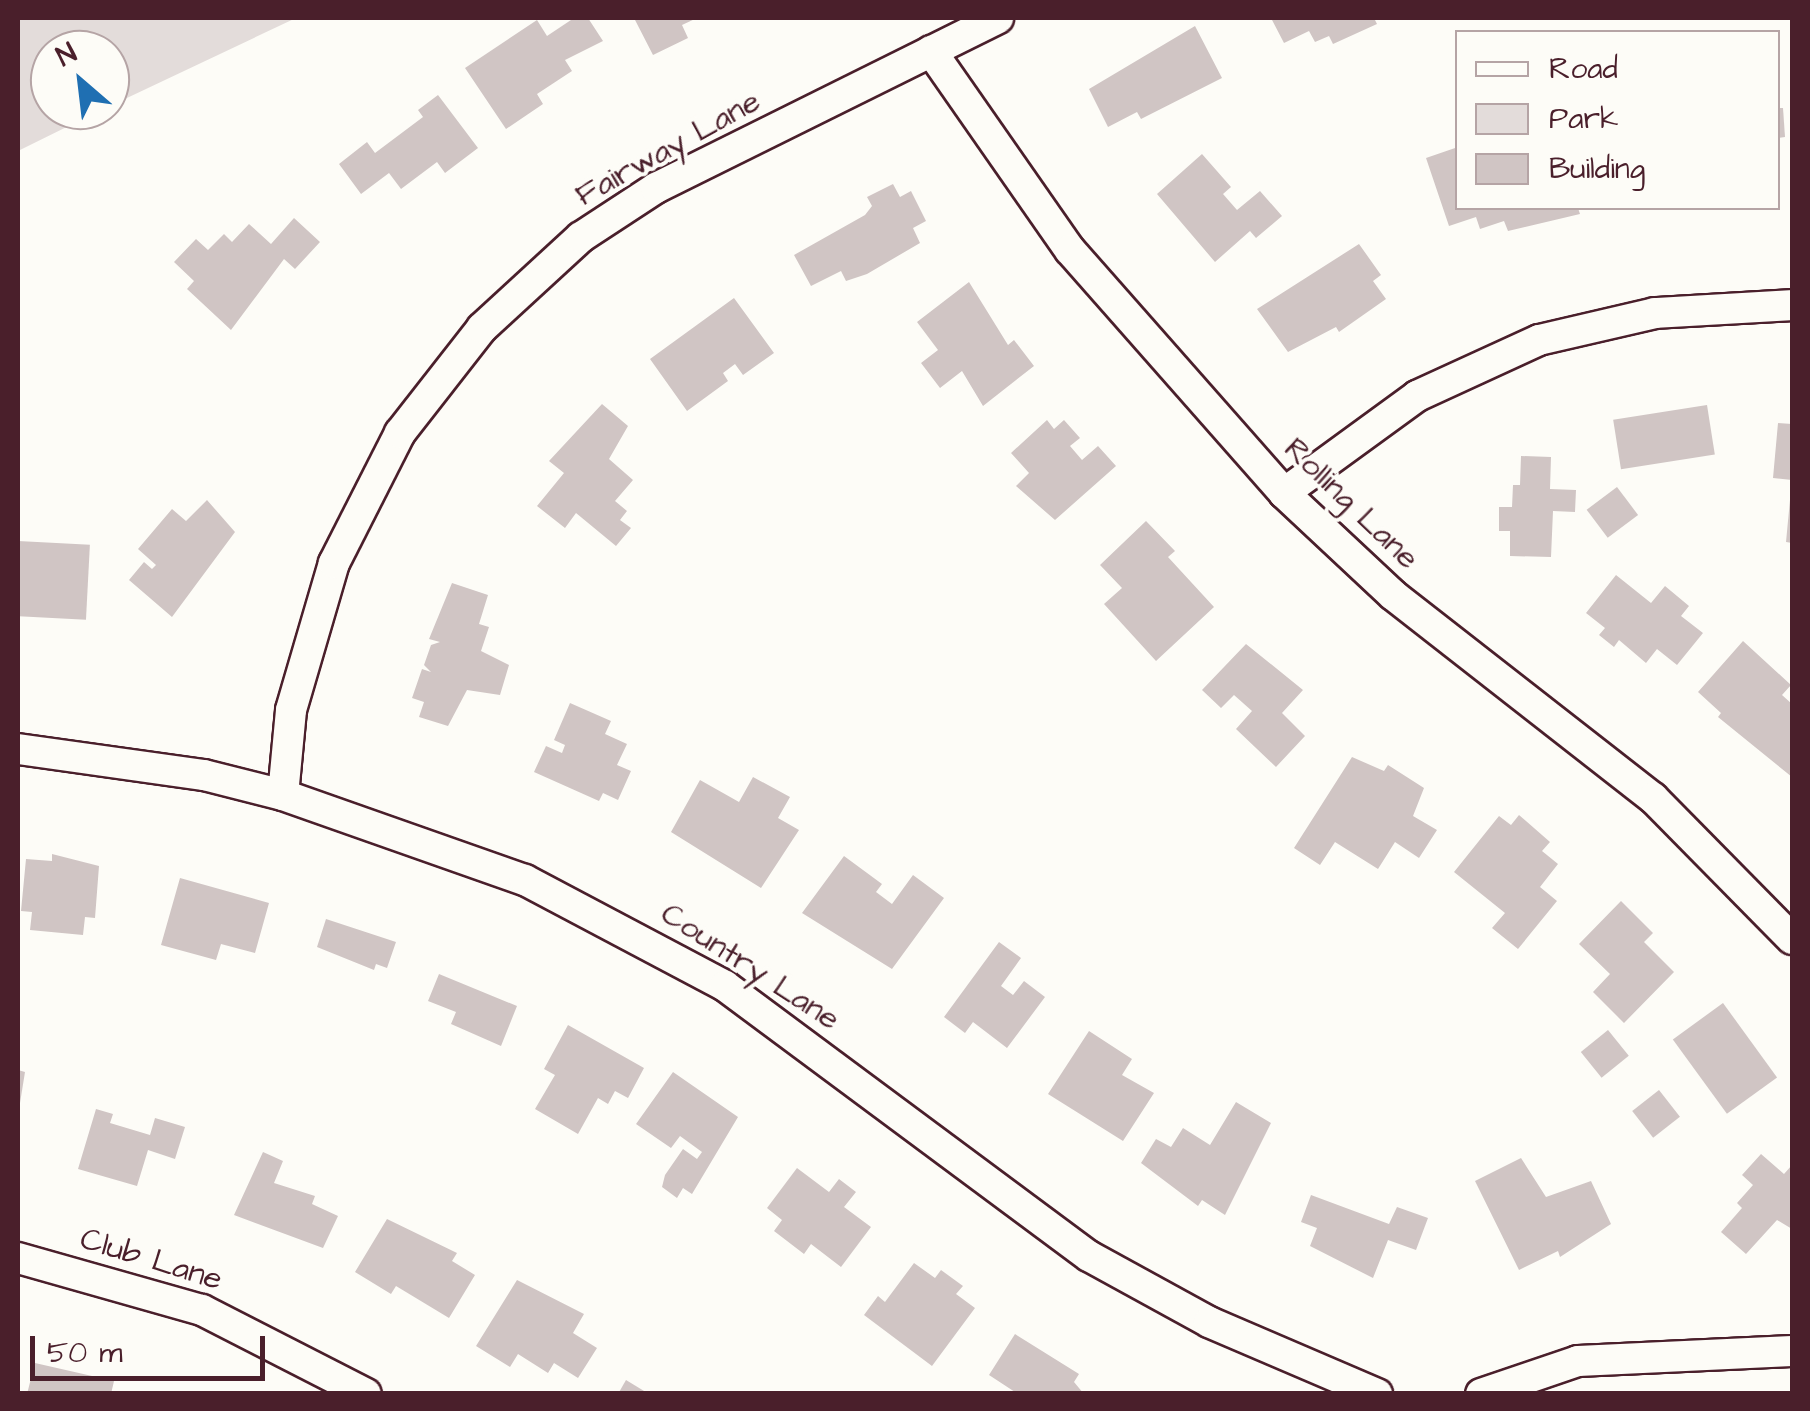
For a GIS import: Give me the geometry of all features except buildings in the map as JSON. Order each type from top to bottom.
[{"type":"street","name":"Fairway Lane","points":[[283,795],[291,710],[334,564],[400,433],[482,328],[582,238],[656,188],[998,18]]},
{"type":"street","name":"Rolling Lane","points":[[931,51],[1070,250],[1284,493],[1393,595],[1653,798],[1792,939]]},
{"type":"street","points":[[1284,493],[1417,396],[1538,340],[1655,313],[1792,305]]},
{"type":"street","name":"Country Lane","points":[[18,749],[204,775],[283,795],[508,873],[626,929],[810,1044],[992,1189],[1089,1256],[1209,1322],[1377,1394]]},
{"type":"street","name":"Club Lane","points":[[18,1258],[202,1310],[366,1394]]},
{"type":"street","points":[[1495,1391],[1578,1361],[1792,1351]]},
{"type":"green space","points":[[18,18],[296,18],[130,97],[130,30],[30,30],[30,130],[61,130],[18,151]]}]
